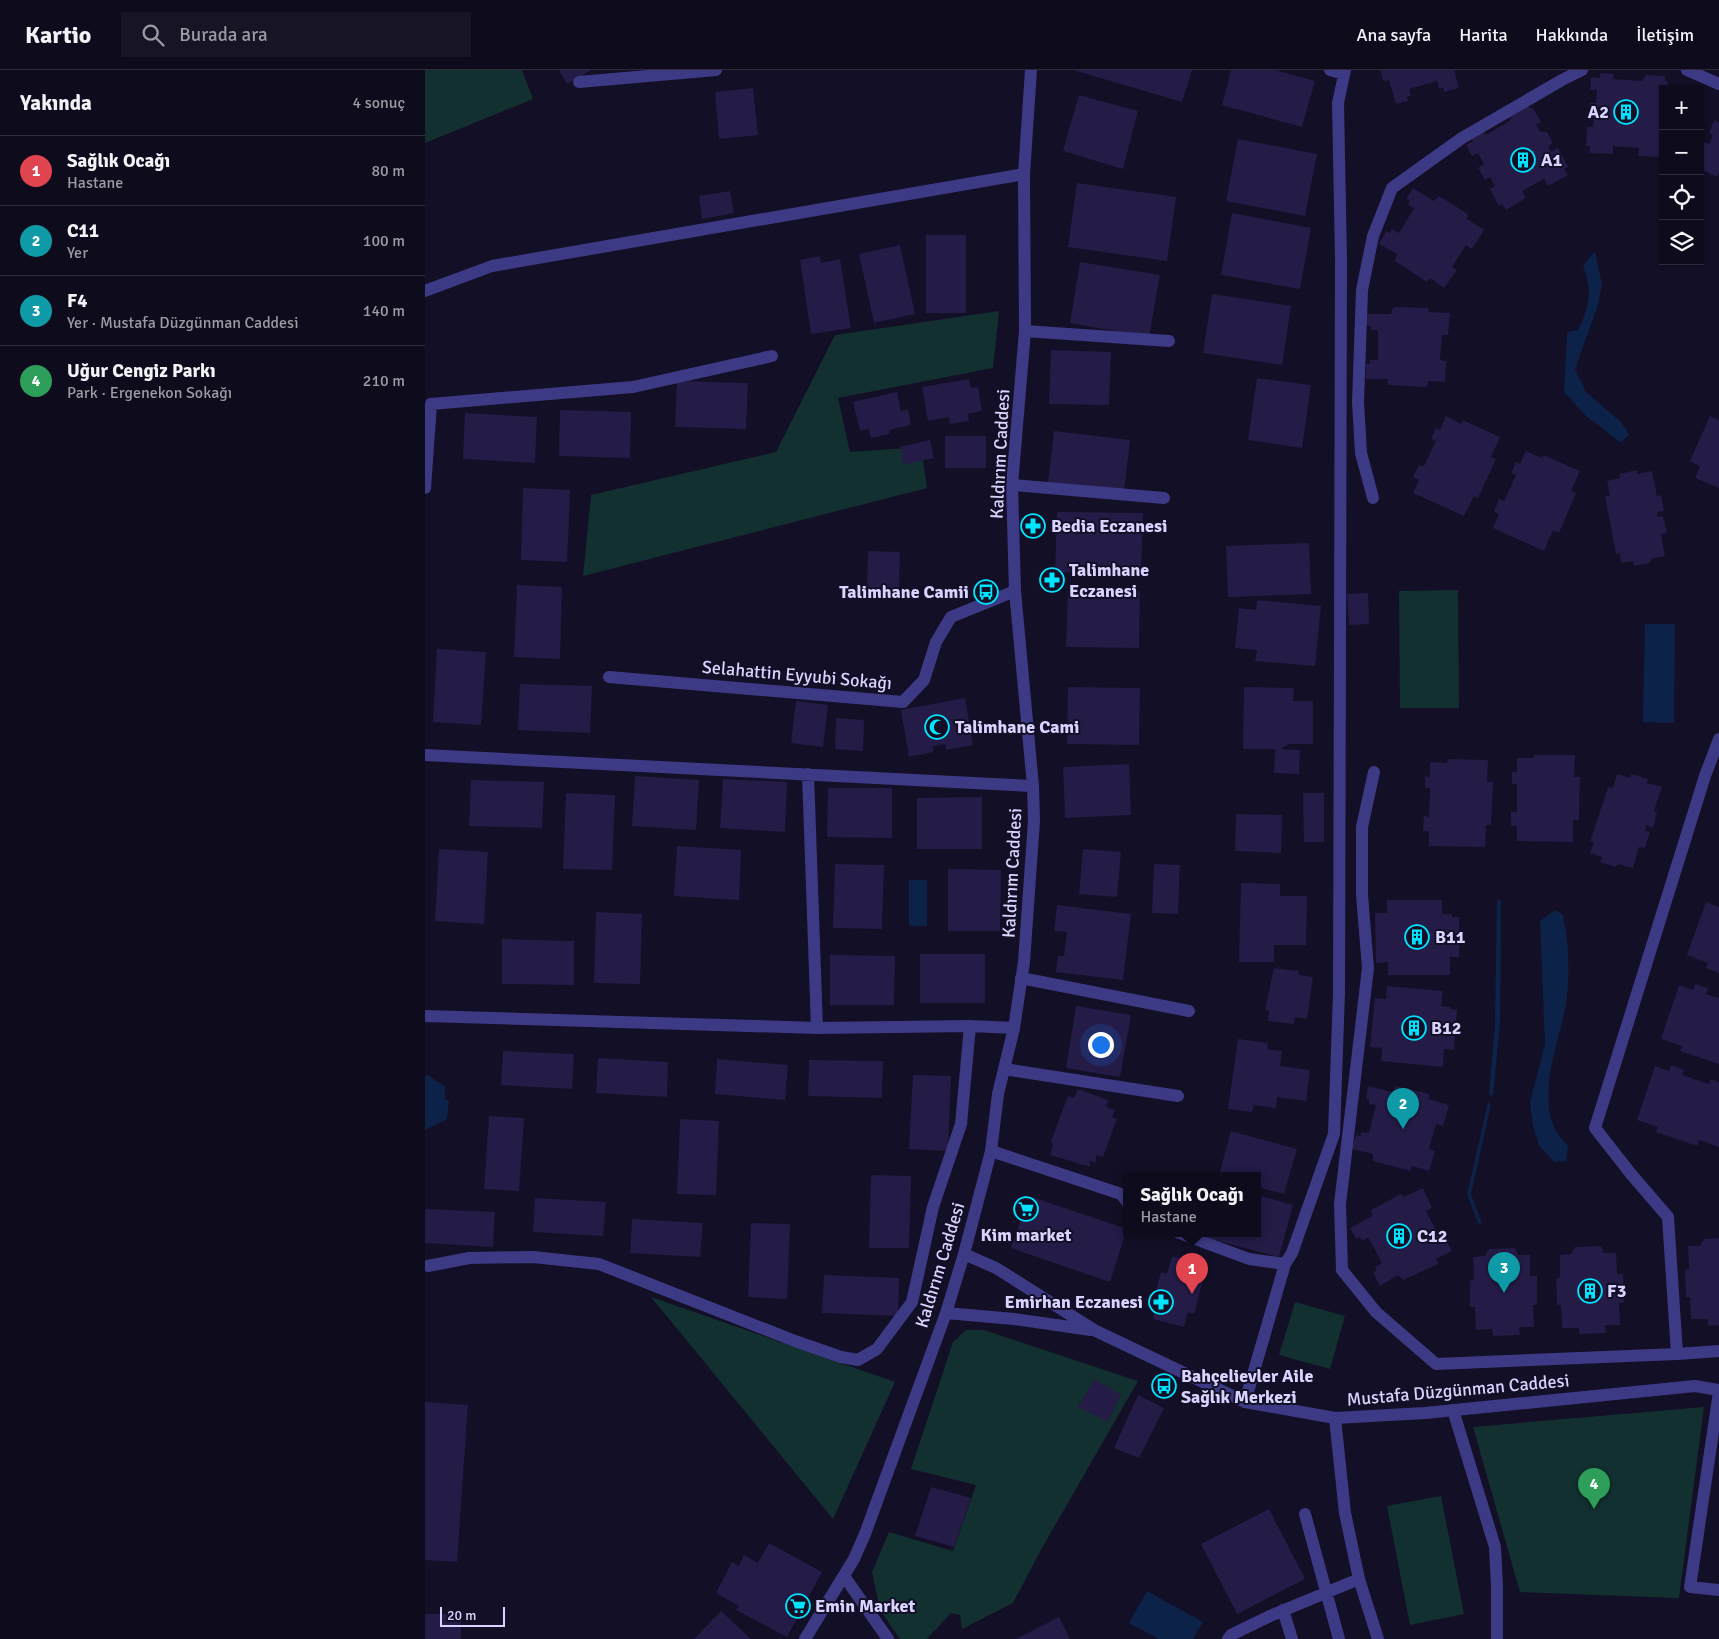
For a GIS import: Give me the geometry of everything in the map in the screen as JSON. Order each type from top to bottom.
[{"type":"street","points":[[579,82],[716,70]]},
{"type":"street","name":"Kaldırım Caddesi","points":[[805,1639],[854,1559],[865,1534],[946,1313],[991,1152],[998,1094],[1014,1028],[1021,978],[1034,821],[1033,786],[1015,591],[1012,485],[1025,331],[1025,174],[1031,70]]},
{"type":"street","points":[[1245,1402],[1285,1264],[1292,1253],[1334,1134],[1339,993],[1341,640],[1341,259],[1338,102],[1345,72],[1330,70]]},
{"type":"street","points":[[1373,498],[1361,453],[1358,402],[1362,290],[1373,236],[1392,188],[1462,138],[1582,70]]},
{"type":"street","points":[[1687,70],[1719,84]]},
{"type":"street","points":[[425,288],[492,266],[1025,174]]},
{"type":"street","points":[[1025,331],[1169,341]]},
{"type":"street","points":[[425,488],[431,404],[633,387],[772,356]]},
{"type":"street","points":[[1012,485],[1164,498]]},
{"type":"street","name":"Selahattin Eyyubi Sokağı","points":[[609,677],[903,702],[924,680],[937,642],[951,617],[1015,591]]},
{"type":"street","points":[[1677,1354],[1668,1218],[1595,1128],[1705,776],[1719,739]]},
{"type":"street","points":[[425,755],[1033,786]]},
{"type":"street","points":[[1374,772],[1362,827],[1362,895],[1368,968],[1340,1204],[1343,1270],[1376,1312],[1436,1364],[1719,1351]]},
{"type":"street","points":[[808,774],[817,1028]]},
{"type":"street","points":[[1021,978],[1189,1011]]},
{"type":"street","points":[[425,1016],[817,1028],[970,1026],[1014,1028]]},
{"type":"street","points":[[428,1266],[469,1258],[533,1257],[599,1264],[795,1341],[841,1357],[859,1360],[877,1349],[912,1302],[933,1207],[961,1124],[970,1026]]},
{"type":"street","points":[[1004,1069],[1178,1096]]},
{"type":"street","points":[[991,1152],[1121,1194],[1123,1197]]},
{"type":"street","points":[[1190,1237],[1249,1259],[1285,1264]]},
{"type":"street","name":"Mustafa Düzgünman Caddesi","points":[[964,1254],[996,1268],[1096,1331],[1245,1402],[1335,1418],[1453,1410],[1695,1386],[1719,1391]]},
{"type":"street","name":"Mustafa Düzgünman Caddesi","points":[[946,1313],[1014,1319],[1096,1331]]},
{"type":"street","points":[[1719,1391],[1690,1587],[1719,1590]]},
{"type":"street","points":[[1453,1410],[1495,1548],[1497,1639]]},
{"type":"street","points":[[1335,1418],[1345,1513],[1359,1579],[1378,1639]]},
{"type":"street","points":[[1305,1514],[1339,1639]]},
{"type":"street","points":[[844,1576],[888,1639]]},
{"type":"street","points":[[1228,1639],[1231,1635],[1283,1610],[1359,1579]]},
{"type":"street","points":[[1283,1610],[1292,1639]]},
{"type":"green space","points":[[425,70],[522,70],[533,99],[425,143]]},
{"type":"green space","points":[[999,311],[993,368],[838,398],[850,452],[921,447],[927,488],[583,576],[591,495],[776,452],[835,335]]},
{"type":"green space","points":[[1458,590],[1459,708],[1400,708],[1399,591]]},
{"type":"green space","points":[[651,1297],[895,1382],[833,1519]]},
{"type":"green space","points":[[1295,1302],[1345,1316],[1330,1369],[1279,1355]]},
{"type":"green space","points":[[966,1330],[984,1330],[1138,1381],[1042,1548],[1013,1603],[962,1629],[960,1615],[951,1613],[927,1639],[900,1639],[880,1610],[872,1572],[889,1532],[953,1551],[976,1485],[911,1469],[953,1342]]},
{"type":"green space","points":[[1704,1407],[1679,1598],[1520,1592],[1473,1427]]},
{"type":"green space","points":[[1441,1496],[1464,1614],[1410,1625],[1387,1506]]},
{"type":"water","points":[[1595,251],[1602,285],[1597,308],[1575,369],[1586,392],[1621,422],[1629,434],[1621,443],[1585,415],[1564,392],[1567,332],[1578,330],[1585,314],[1589,291],[1583,266]]},
{"type":"water","points":[[1645,624],[1675,624],[1674,723],[1643,722]]},
{"type":"water","points":[[909,880],[927,880],[927,926],[909,926]]},
{"type":"water","points":[[1497,900],[1501,900],[1500,1023],[1493,1096],[1489,1095],[1495,1023]]},
{"type":"water","points":[[1555,910],[1563,915],[1568,948],[1568,981],[1566,1003],[1551,1067],[1548,1100],[1550,1116],[1556,1131],[1568,1146],[1566,1161],[1554,1162],[1539,1145],[1533,1126],[1530,1102],[1545,1044],[1540,921]]},
{"type":"water","points":[[427,1075],[445,1086],[445,1099],[449,1101],[447,1119],[425,1130],[425,1076]]},
{"type":"water","points":[[1488,1102],[1491,1105],[1471,1194],[1482,1224],[1479,1225],[1467,1195]]},
{"type":"water","points":[[1147,1591],[1203,1622],[1193,1639],[1159,1639],[1129,1623]]},
{"type":"building","points":[[559,70],[591,70],[567,84]]},
{"type":"building","points":[[1073,70],[1192,70],[1182,102]]},
{"type":"building","points":[[1231,70],[1275,70],[1315,81],[1302,127],[1222,105]]},
{"type":"building","points":[[1380,70],[1454,70],[1459,88],[1444,92],[1443,87],[1439,89],[1437,81],[1409,89],[1411,96],[1407,97],[1408,101],[1396,104],[1389,80],[1383,81]]},
{"type":"building","name":"A2","points":[[1600,73],[1614,74],[1613,79],[1642,81],[1646,75],[1665,76],[1665,81],[1668,81],[1668,85],[1659,85],[1659,157],[1638,156],[1639,148],[1613,146],[1613,154],[1589,153],[1590,146],[1586,146],[1587,127],[1593,127],[1594,117],[1589,116],[1590,103],[1596,103],[1597,90],[1590,90],[1591,77],[1600,78]]},
{"type":"building","points":[[753,88],[758,135],[719,139],[715,92]]},
{"type":"building","points":[[1079,95],[1138,111],[1123,169],[1063,151]]},
{"type":"building","name":"A1","points":[[1527,104],[1530,108],[1532,107],[1541,122],[1536,124],[1540,132],[1547,132],[1553,143],[1548,146],[1551,152],[1558,148],[1568,167],[1564,169],[1568,175],[1548,186],[1544,179],[1522,191],[1526,198],[1506,210],[1502,204],[1499,206],[1490,189],[1495,186],[1490,177],[1485,180],[1478,168],[1484,164],[1478,153],[1472,156],[1466,145],[1473,141],[1471,137],[1483,130],[1486,135],[1511,120],[1510,114]]},
{"type":"building","points":[[1714,120],[1719,122],[1719,172],[1717,177],[1704,171],[1704,142],[1709,144],[1713,135],[1709,133]]},
{"type":"building","points":[[1238,139],[1317,154],[1305,216],[1226,201]]},
{"type":"building","points":[[1077,183],[1176,197],[1167,261],[1068,247]]},
{"type":"building","points":[[1413,188],[1434,201],[1439,196],[1468,214],[1467,219],[1484,230],[1472,249],[1466,245],[1452,267],[1457,270],[1444,288],[1430,278],[1427,282],[1395,261],[1397,254],[1379,244],[1386,231],[1390,233],[1392,229],[1399,233],[1414,208],[1408,205],[1410,201],[1406,199]]},
{"type":"building","points":[[730,191],[734,213],[702,219],[699,196]]},
{"type":"building","points":[[1232,213],[1311,228],[1300,289],[1221,275]]},
{"type":"building","points":[[926,235],[966,235],[966,313],[926,313]]},
{"type":"building","points":[[900,245],[915,314],[874,323],[859,254]]},
{"type":"building","points":[[820,256],[821,263],[840,259],[851,328],[811,334],[800,260]]},
{"type":"building","points":[[1080,262],[1160,275],[1149,337],[1070,323]]},
{"type":"building","points":[[1212,294],[1291,306],[1282,365],[1203,353]]},
{"type":"building","points":[[1393,307],[1428,308],[1429,312],[1450,313],[1448,335],[1442,335],[1440,360],[1446,361],[1445,382],[1428,381],[1427,387],[1388,385],[1387,379],[1366,379],[1366,364],[1370,364],[1370,360],[1378,360],[1378,330],[1371,330],[1371,326],[1367,326],[1367,314],[1391,314]]},
{"type":"building","points":[[1051,350],[1111,352],[1109,405],[1049,404]]},
{"type":"building","points":[[1257,378],[1311,385],[1302,448],[1248,440]]},
{"type":"building","points":[[969,379],[971,388],[978,387],[982,411],[968,414],[969,421],[950,424],[949,417],[928,421],[922,387]]},
{"type":"building","points":[[677,381],[748,383],[746,429],[675,427]]},
{"type":"building","points":[[897,392],[901,411],[908,409],[911,425],[889,430],[890,434],[871,438],[869,429],[860,431],[853,402]]},
{"type":"building","points":[[560,410],[631,412],[630,458],[559,456]]},
{"type":"building","points":[[465,413],[537,417],[535,463],[463,459]]},
{"type":"building","points":[[1446,416],[1461,424],[1463,420],[1500,437],[1491,457],[1496,459],[1478,498],[1474,496],[1464,516],[1413,493],[1419,480],[1413,477],[1419,465],[1424,466],[1436,441],[1431,439],[1436,428],[1440,430]]},
{"type":"building","points":[[1710,416],[1719,420],[1719,488],[1695,478],[1700,466],[1690,461]]},
{"type":"building","points":[[1054,431],[1130,440],[1124,491],[1048,482]]},
{"type":"building","points":[[945,436],[986,436],[986,468],[945,468]]},
{"type":"building","points":[[930,440],[934,458],[904,465],[900,447]]},
{"type":"building","points":[[1526,451],[1542,458],[1543,455],[1580,471],[1571,491],[1576,493],[1559,533],[1553,530],[1544,551],[1493,528],[1499,514],[1494,512],[1499,499],[1504,501],[1516,475],[1511,473],[1516,462],[1520,464]]},
{"type":"building","points":[[1637,470],[1637,474],[1652,471],[1657,496],[1661,495],[1664,511],[1657,512],[1658,517],[1663,516],[1667,533],[1661,534],[1665,556],[1651,559],[1650,563],[1634,566],[1633,561],[1621,563],[1620,553],[1616,554],[1605,496],[1610,496],[1607,481],[1620,478],[1619,474]]},
{"type":"building","points":[[523,488],[570,490],[567,562],[521,560]]},
{"type":"building","points":[[1057,512],[1143,513],[1141,574],[1055,572]]},
{"type":"building","points":[[1309,543],[1311,594],[1228,597],[1226,546]]},
{"type":"building","points":[[868,551],[900,552],[899,590],[867,589]]},
{"type":"building","points":[[517,585],[562,587],[560,659],[514,657]]},
{"type":"building","points":[[1068,590],[1140,591],[1139,648],[1066,647]]},
{"type":"building","points":[[1368,593],[1369,624],[1349,625],[1347,594]]},
{"type":"building","points":[[1257,600],[1321,606],[1315,666],[1255,661],[1257,650],[1235,648],[1239,608],[1256,610]]},
{"type":"building","points":[[437,649],[486,652],[481,725],[433,722]]},
{"type":"building","points":[[520,684],[592,686],[590,733],[518,730]]},
{"type":"building","points":[[1068,687],[1140,688],[1139,745],[1067,744]]},
{"type":"building","points":[[1244,687],[1294,688],[1293,701],[1313,701],[1313,744],[1289,744],[1281,749],[1300,750],[1299,774],[1274,773],[1275,749],[1243,749]]},
{"type":"building","name":"Talimhane Cami","points":[[965,698],[973,745],[946,750],[945,744],[933,746],[933,752],[909,757],[901,710]]},
{"type":"building","points":[[796,701],[828,705],[823,747],[791,743]]},
{"type":"building","points":[[836,718],[864,720],[863,751],[835,749]]},
{"type":"building","points":[[1534,755],[1575,755],[1574,777],[1580,777],[1579,820],[1573,820],[1573,842],[1517,841],[1517,826],[1511,826],[1511,812],[1517,812],[1517,784],[1512,784],[1512,772],[1517,772],[1517,758],[1534,758]]},
{"type":"building","points":[[1448,759],[1488,760],[1487,782],[1493,782],[1491,825],[1486,825],[1485,847],[1429,846],[1429,831],[1423,831],[1424,816],[1429,817],[1430,788],[1425,788],[1425,776],[1430,777],[1430,762],[1447,763]]},
{"type":"building","points":[[1129,764],[1131,815],[1065,818],[1063,767]]},
{"type":"building","points":[[1617,774],[1630,778],[1631,774],[1648,779],[1647,783],[1662,787],[1654,811],[1657,812],[1653,828],[1646,825],[1645,831],[1650,832],[1645,848],[1639,847],[1633,868],[1618,864],[1616,867],[1600,862],[1602,857],[1590,853],[1594,843],[1590,842],[1608,787],[1613,788]]},
{"type":"building","points":[[635,776],[699,780],[696,830],[632,826]]},
{"type":"building","points":[[723,779],[787,782],[785,832],[720,828]]},
{"type":"building","points":[[471,780],[544,782],[542,828],[469,826]]},
{"type":"building","points":[[828,788],[892,788],[892,838],[827,837]]},
{"type":"building","points":[[566,793],[615,795],[612,870],[563,869]]},
{"type":"building","points":[[1303,793],[1324,793],[1324,842],[1304,842]]},
{"type":"building","points":[[982,797],[982,849],[917,849],[917,798]]},
{"type":"building","points":[[1236,814],[1282,815],[1281,853],[1235,851]]},
{"type":"building","points":[[677,846],[741,850],[739,900],[674,896]]},
{"type":"building","points":[[439,849],[488,852],[484,924],[435,921]]},
{"type":"building","points":[[1083,849],[1121,852],[1117,897],[1079,894]]},
{"type":"building","points":[[835,864],[884,865],[882,929],[833,928]]},
{"type":"building","points":[[1154,864],[1180,865],[1178,914],[1152,913]]},
{"type":"building","points":[[948,869],[1001,870],[1000,931],[948,931]]},
{"type":"building","points":[[1241,883],[1280,884],[1280,896],[1307,896],[1306,945],[1274,945],[1274,962],[1239,962]]},
{"type":"building","name":"B11","points":[[1387,900],[1442,900],[1442,914],[1452,914],[1452,917],[1459,917],[1459,957],[1450,957],[1450,975],[1388,975],[1388,962],[1376,963],[1375,913],[1387,913]]},
{"type":"building","points":[[1706,902],[1719,907],[1719,973],[1706,968],[1708,963],[1687,955]]},
{"type":"building","points":[[1057,905],[1131,914],[1123,980],[1056,972],[1058,956],[1064,956],[1067,932],[1054,931]]},
{"type":"building","points":[[596,912],[642,914],[640,984],[594,983]]},
{"type":"building","points":[[502,939],[574,941],[574,985],[502,984]]},
{"type":"building","points":[[920,954],[985,954],[985,1003],[920,1003]]},
{"type":"building","points":[[830,955],[895,956],[894,1005],[830,1005]]},
{"type":"building","points":[[1274,968],[1298,971],[1299,975],[1313,977],[1307,1019],[1295,1017],[1294,1024],[1268,1021],[1269,1011],[1265,1010]]},
{"type":"building","points":[[1695,984],[1708,988],[1706,994],[1719,998],[1719,1064],[1680,1051],[1682,1046],[1661,1039],[1679,985],[1693,990]]},
{"type":"building","name":"B12","points":[[1387,986],[1443,991],[1441,1006],[1457,1010],[1454,1050],[1444,1049],[1443,1067],[1381,1061],[1382,1048],[1370,1047],[1375,998],[1386,999]]},
{"type":"building","points":[[1076,1006],[1131,1015],[1120,1077],[1066,1068]]},
{"type":"building","points":[[1238,1039],[1268,1043],[1267,1049],[1282,1051],[1280,1066],[1310,1070],[1306,1101],[1277,1097],[1276,1108],[1254,1105],[1252,1112],[1228,1109]]},
{"type":"building","points":[[503,1051],[574,1054],[572,1089],[501,1085]]},
{"type":"building","points":[[598,1058],[668,1062],[667,1097],[596,1093]]},
{"type":"building","points":[[717,1059],[788,1065],[785,1100],[715,1094]]},
{"type":"building","points":[[809,1060],[883,1061],[882,1098],[808,1096]]},
{"type":"building","points":[[1671,1065],[1684,1070],[1682,1075],[1709,1084],[1711,1079],[1719,1082],[1719,1147],[1699,1140],[1697,1146],[1656,1132],[1658,1127],[1637,1120],[1655,1066],[1669,1071]]},
{"type":"building","points":[[913,1075],[951,1076],[948,1151],[909,1149]]},
{"type":"building","points":[[1368,1086],[1392,1092],[1396,1086],[1429,1094],[1429,1099],[1449,1105],[1443,1126],[1436,1124],[1429,1149],[1435,1151],[1429,1171],[1412,1166],[1411,1171],[1373,1161],[1373,1154],[1352,1149],[1356,1135],[1360,1136],[1362,1132],[1369,1133],[1376,1105],[1369,1104],[1369,1099],[1366,1099]]},
{"type":"building","points":[[1078,1089],[1108,1100],[1106,1107],[1115,1110],[1112,1117],[1117,1119],[1103,1157],[1096,1155],[1096,1163],[1089,1161],[1091,1167],[1050,1155],[1053,1145],[1051,1141],[1068,1096],[1074,1098]]},
{"type":"building","points":[[489,1116],[524,1118],[519,1191],[484,1189]]},
{"type":"building","points":[[680,1119],[719,1121],[716,1195],[677,1194]]},
{"type":"building","points":[[1231,1131],[1297,1149],[1284,1194],[1261,1188],[1261,1172],[1220,1172]]},
{"type":"building","points":[[871,1175],[911,1176],[909,1248],[869,1248]]},
{"type":"building","name":"C12","points":[[1423,1188],[1432,1208],[1426,1211],[1438,1234],[1442,1232],[1452,1251],[1436,1259],[1438,1264],[1403,1280],[1398,1275],[1380,1286],[1373,1272],[1377,1270],[1375,1267],[1382,1263],[1368,1237],[1362,1241],[1360,1237],[1356,1239],[1350,1228],[1372,1216],[1371,1210],[1401,1194],[1404,1197]]},
{"type":"building","points":[[1029,1196],[1123,1228],[1124,1237],[1110,1282],[1011,1248]]},
{"type":"building","points":[[1261,1196],[1293,1205],[1279,1257],[1207,1238],[1261,1237]]},
{"type":"building","points":[[535,1198],[606,1202],[603,1236],[533,1232]]},
{"type":"building","points":[[425,1209],[495,1212],[493,1247],[425,1243]]},
{"type":"building","points":[[632,1219],[703,1223],[700,1257],[630,1253]]},
{"type":"building","points":[[751,1223],[790,1224],[787,1299],[748,1297]]},
{"type":"building","points":[[1719,1238],[1719,1325],[1708,1326],[1708,1319],[1691,1319],[1690,1297],[1686,1297],[1685,1270],[1689,1269],[1688,1246],[1700,1246],[1704,1239]]},
{"type":"building","name":"F3","points":[[1601,1246],[1604,1253],[1616,1253],[1617,1274],[1623,1274],[1624,1303],[1619,1303],[1620,1325],[1605,1325],[1606,1333],[1579,1334],[1579,1328],[1562,1328],[1561,1305],[1557,1305],[1556,1279],[1560,1277],[1560,1255],[1571,1254],[1575,1247]]},
{"type":"building","points":[[1515,1248],[1518,1255],[1530,1255],[1530,1276],[1537,1276],[1537,1305],[1533,1305],[1534,1327],[1519,1327],[1520,1335],[1493,1336],[1492,1329],[1476,1330],[1475,1307],[1470,1307],[1470,1281],[1474,1279],[1473,1257],[1485,1256],[1489,1249]]},
{"type":"building","points":[[1172,1256],[1203,1264],[1199,1278],[1203,1280],[1194,1314],[1188,1312],[1184,1327],[1153,1319],[1157,1303],[1153,1302],[1161,1272],[1167,1274]]},
{"type":"building","points":[[824,1275],[899,1278],[898,1316],[822,1313]]},
{"type":"building","points":[[1094,1379],[1121,1395],[1108,1422],[1078,1407]]},
{"type":"building","points":[[1138,1395],[1164,1408],[1139,1458],[1114,1448]]},
{"type":"building","points":[[425,1402],[468,1405],[457,1562],[425,1560]]},
{"type":"building","points":[[931,1487],[971,1498],[954,1547],[915,1536]]},
{"type":"building","points":[[1269,1509],[1305,1579],[1237,1614],[1201,1544]]},
{"type":"building","points":[[769,1543],[822,1572],[787,1637],[736,1610],[739,1606],[716,1593],[732,1562],[739,1566],[744,1555],[758,1563]]},
{"type":"building","points":[[721,1611],[751,1639],[694,1639]]},
{"type":"building","points":[[425,1614],[461,1614],[461,1639],[425,1639]]},
{"type":"building","points":[[1059,1617],[1070,1639],[1016,1639]]},
{"type":"place","name":"A2","points":[[1626,112]]},
{"type":"place","name":"A1","points":[[1523,160]]},
{"type":"place","name":"Bedia Eczanesi","points":[[1033,526]]},
{"type":"place","name":"Talimhane Eczanesi","points":[[1052,580]]},
{"type":"place","name":"Talimhane Camii","points":[[986,592]]},
{"type":"place","name":"Talimhane Cami","points":[[937,727]]},
{"type":"place","name":"B11","points":[[1417,937]]},
{"type":"place","name":"B12","points":[[1414,1028]]},
{"type":"place","name":"C11","points":[[1403,1129]]},
{"type":"place","name":"Kim market","points":[[1026,1209]]},
{"type":"place","name":"C12","points":[[1399,1236]]},
{"type":"place","name":"F3","points":[[1590,1291]]},
{"type":"place","name":"F4","points":[[1504,1293]]},
{"type":"place","name":"Sağlık Ocağı","points":[[1192,1294]]},
{"type":"place","name":"Emirhan Eczanesi","points":[[1161,1302]]},
{"type":"place","name":"Bahçelievler Aile Sağlık Merkezi","points":[[1164,1386]]},
{"type":"place","name":"Uğur Cengiz Parkı","points":[[1594,1509]]},
{"type":"place","name":"Emin Market","points":[[798,1606]]}]
